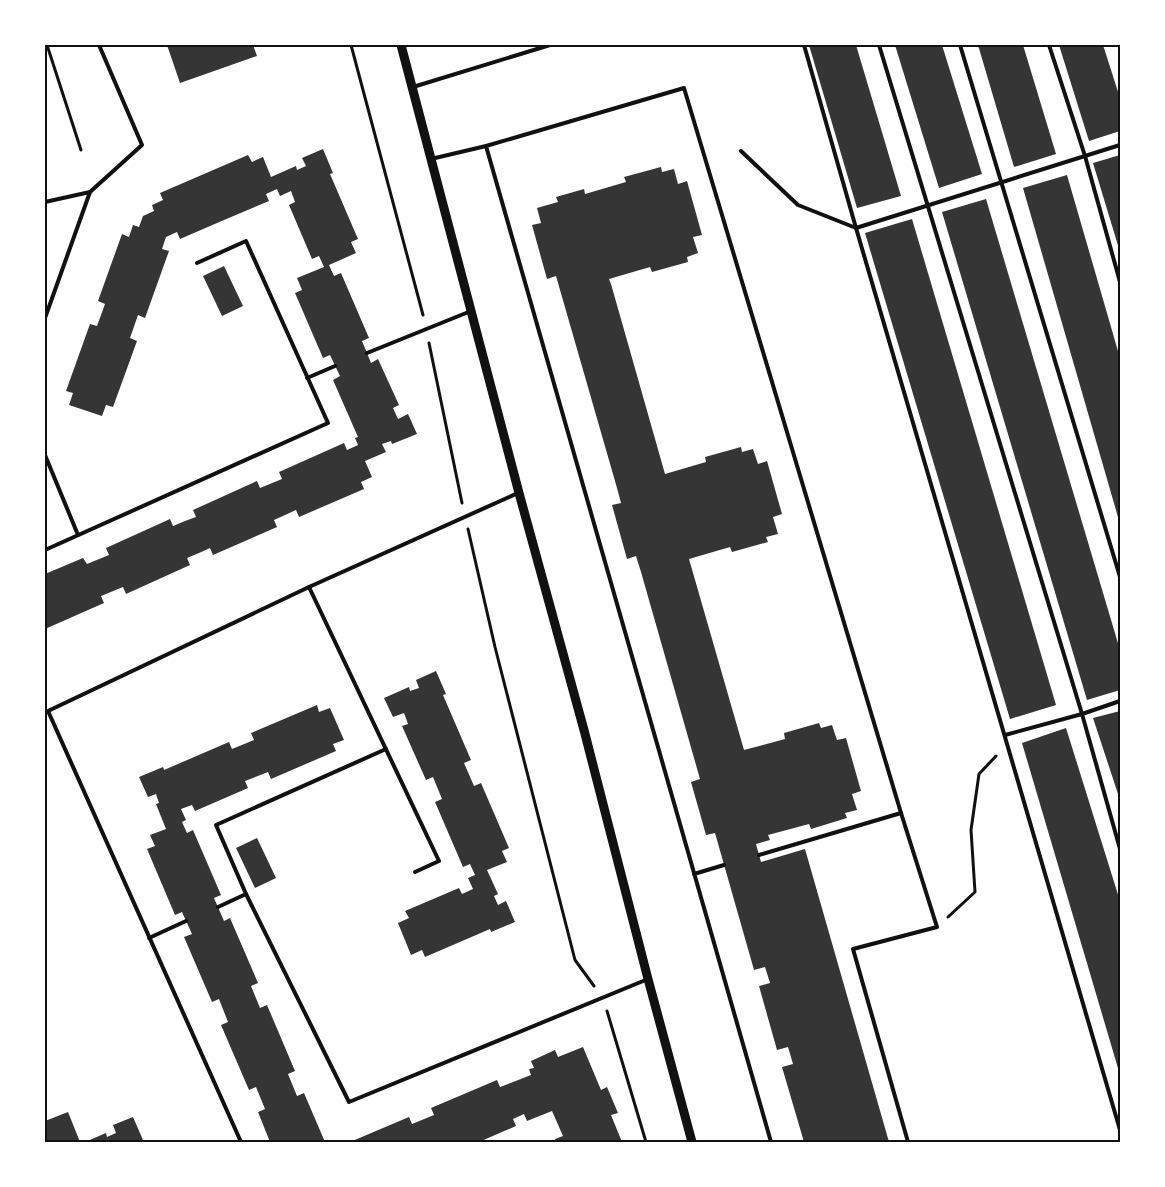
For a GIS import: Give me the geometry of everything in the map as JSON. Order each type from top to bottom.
[{"type":"street","points":[[401,45],[692,1142]]},
{"type":"lane","points":[[45,318],[90,192],[142,145],[99,45]]},
{"type":"lane","points":[[412,87],[550,45]]},
{"type":"lane","points":[[804,45],[1120,1130]]},
{"type":"lane","points":[[879,45],[926,206],[1082,714],[1120,849]]},
{"type":"lane","points":[[960,45],[1120,576]]},
{"type":"lane","points":[[1049,45],[1085,156],[1120,282]]},
{"type":"lane","points":[[431,159],[486,146],[684,88],[901,813],[937,927],[853,949],[908,1142]]},
{"type":"lane","points":[[741,151],[798,205],[856,228],[1120,144]]},
{"type":"lane","points":[[486,146],[771,1142]]},
{"type":"lane","points":[[45,202],[90,192]]},
{"type":"lane","points":[[45,550],[328,423],[246,241],[197,264]]},
{"type":"lane","points":[[367,353],[471,311]]},
{"type":"lane","points":[[307,378],[335,366]]},
{"type":"lane","points":[[45,455],[78,535]]},
{"type":"lane","points":[[241,1142],[48,711],[309,588],[519,493]]},
{"type":"lane","points":[[309,588],[439,861],[415,872]]},
{"type":"lane","points":[[1005,734],[1082,714],[1120,701]]},
{"type":"lane","points":[[386,748],[216,825],[246,894],[349,1102],[648,979]]},
{"type":"lane","points":[[759,855],[901,813]]},
{"type":"lane","points":[[694,874],[724,865]]},
{"type":"lane","points":[[218,907],[246,894]]},
{"type":"lane","points":[[150,938],[186,921]]},
{"type":"path","points":[[47,45],[81,150]]},
{"type":"path","points":[[351,45],[426,329],[465,517],[495,647],[575,960],[603,997],[646,1142]]},
{"type":"path","points":[[937,927],[975,892],[971,830],[979,774],[1007,744]]},
{"type":"building","points":[[167,45],[253,45],[257,56],[180,83]]},
{"type":"building","points":[[809,45],[856,45],[901,196],[857,208]]},
{"type":"building","points":[[895,45],[942,45],[982,174],[939,188]]},
{"type":"building","points":[[978,45],[1023,45],[1056,154],[1014,167]]},
{"type":"building","points":[[1059,45],[1103,45],[1120,98],[1120,131],[1089,141]]},
{"type":"building","points":[[323,149],[333,173],[330,174],[358,239],[351,242],[356,253],[329,265],[334,276],[341,273],[369,338],[362,341],[371,363],[378,359],[399,405],[393,408],[398,419],[408,414],[417,434],[392,444],[391,441],[382,444],[386,452],[365,461],[372,477],[361,482],[364,489],[299,517],[296,510],[274,520],[277,527],[213,555],[210,548],[187,558],[190,565],[126,594],[123,587],[101,596],[104,603],[45,629],[45,574],[83,558],[87,564],[109,555],[106,548],[170,519],[173,526],[196,517],[193,510],[257,481],[260,488],[282,479],[279,472],[344,443],[347,450],[358,445],[355,438],[358,437],[333,380],[340,376],[330,355],[323,358],[295,293],[302,290],[297,278],[324,267],[319,256],[312,259],[289,205],[295,202],[291,191],[280,196],[277,189],[266,194],[269,201],[180,239],[177,232],[166,237],[162,249],[169,251],[145,318],[138,315],[130,338],[137,341],[113,407],[106,405],[102,416],[69,405],[73,393],[66,391],[90,324],[97,326],[105,304],[98,301],[122,234],[129,237],[133,225],[139,227],[143,216],[154,211],[152,205],[163,200],[160,193],[248,155],[252,162],[263,157],[271,177],[296,166],[297,170],[306,166],[302,158]]},
{"type":"building","points":[[1120,155],[1120,252],[1093,163]]},
{"type":"building","points":[[661,167],[662,172],[674,169],[678,184],[687,181],[702,235],[693,237],[698,253],[687,257],[688,262],[652,272],[650,267],[609,279],[665,474],[706,462],[705,457],[741,447],[742,452],[753,449],[758,464],[767,461],[782,514],[773,517],[778,534],[766,537],[768,542],[732,552],[730,547],[689,559],[744,750],[785,739],[784,733],[819,723],[821,728],[832,725],[837,740],[846,738],[861,791],[852,794],[857,810],[845,813],[847,818],[811,829],[809,824],[768,835],[770,840],[756,844],[761,862],[805,849],[889,1142],[804,1142],[782,1067],[793,1064],[788,1047],[777,1050],[759,986],[770,983],[765,967],[754,970],[715,833],[706,835],[691,782],[700,779],[641,572],[636,556],[627,559],[612,505],[621,503],[617,488],[556,276],[547,279],[532,225],[541,223],[537,208],[558,202],[556,197],[584,189],[585,194],[626,182],[624,177]]},
{"type":"building","points":[[1067,175],[1120,358],[1120,524],[1023,188]]},
{"type":"building","points":[[986,199],[1120,650],[1120,690],[1087,700],[942,212]]},
{"type":"building","points":[[912,219],[1056,705],[1010,719],[865,233]]},
{"type":"building","points":[[224,266],[243,306],[222,316],[203,276]]},
{"type":"building","points":[[436,671],[446,694],[443,695],[471,760],[464,763],[474,786],[481,783],[509,848],[502,851],[507,862],[487,870],[498,894],[494,896],[498,905],[506,901],[515,922],[491,932],[490,929],[425,957],[422,950],[411,955],[398,923],[409,918],[405,911],[459,888],[462,894],[473,889],[468,878],[475,875],[470,864],[463,867],[435,802],[442,799],[433,777],[426,780],[402,726],[408,724],[404,713],[393,717],[384,698],[409,687],[410,691],[419,688],[416,680]]},
{"type":"building","points":[[317,705],[319,712],[330,708],[344,740],[333,744],[336,751],[271,779],[268,772],[245,781],[248,788],[195,811],[192,805],[181,809],[186,820],[182,822],[187,833],[193,830],[221,895],[214,898],[224,921],[230,918],[258,983],[251,986],[260,1008],[267,1005],[295,1071],[288,1074],[297,1096],[304,1093],[325,1142],[270,1142],[258,1112],[265,1109],[256,1087],[249,1090],[221,1025],[228,1022],[219,999],[212,1002],[184,937],[192,934],[182,912],[175,915],[147,849],[155,846],[150,835],[166,829],[156,804],[159,803],[156,794],[148,797],[139,777],[163,767],[164,770],[229,742],[232,749],[254,740],[251,733]]},
{"type":"building","points":[[1120,711],[1120,800],[1093,718]]},
{"type":"building","points":[[1066,728],[1120,901],[1120,1075],[1022,743]]},
{"type":"building","points":[[257,838],[276,878],[255,888],[236,848]]},
{"type":"building","points":[[583,1047],[601,1090],[607,1087],[618,1113],[611,1115],[622,1142],[556,1142],[555,1139],[563,1136],[552,1111],[527,1121],[524,1114],[513,1119],[516,1126],[479,1142],[350,1142],[409,1117],[412,1124],[434,1115],[431,1108],[497,1080],[500,1087],[531,1075],[529,1069],[534,1068],[531,1061],[555,1050],[558,1057]]},
{"type":"building","points":[[68,1112],[80,1142],[45,1142],[45,1121]]},
{"type":"building","points":[[133,1117],[143,1140],[140,1142],[85,1142],[106,1133],[107,1137],[116,1133],[113,1125]]}]
